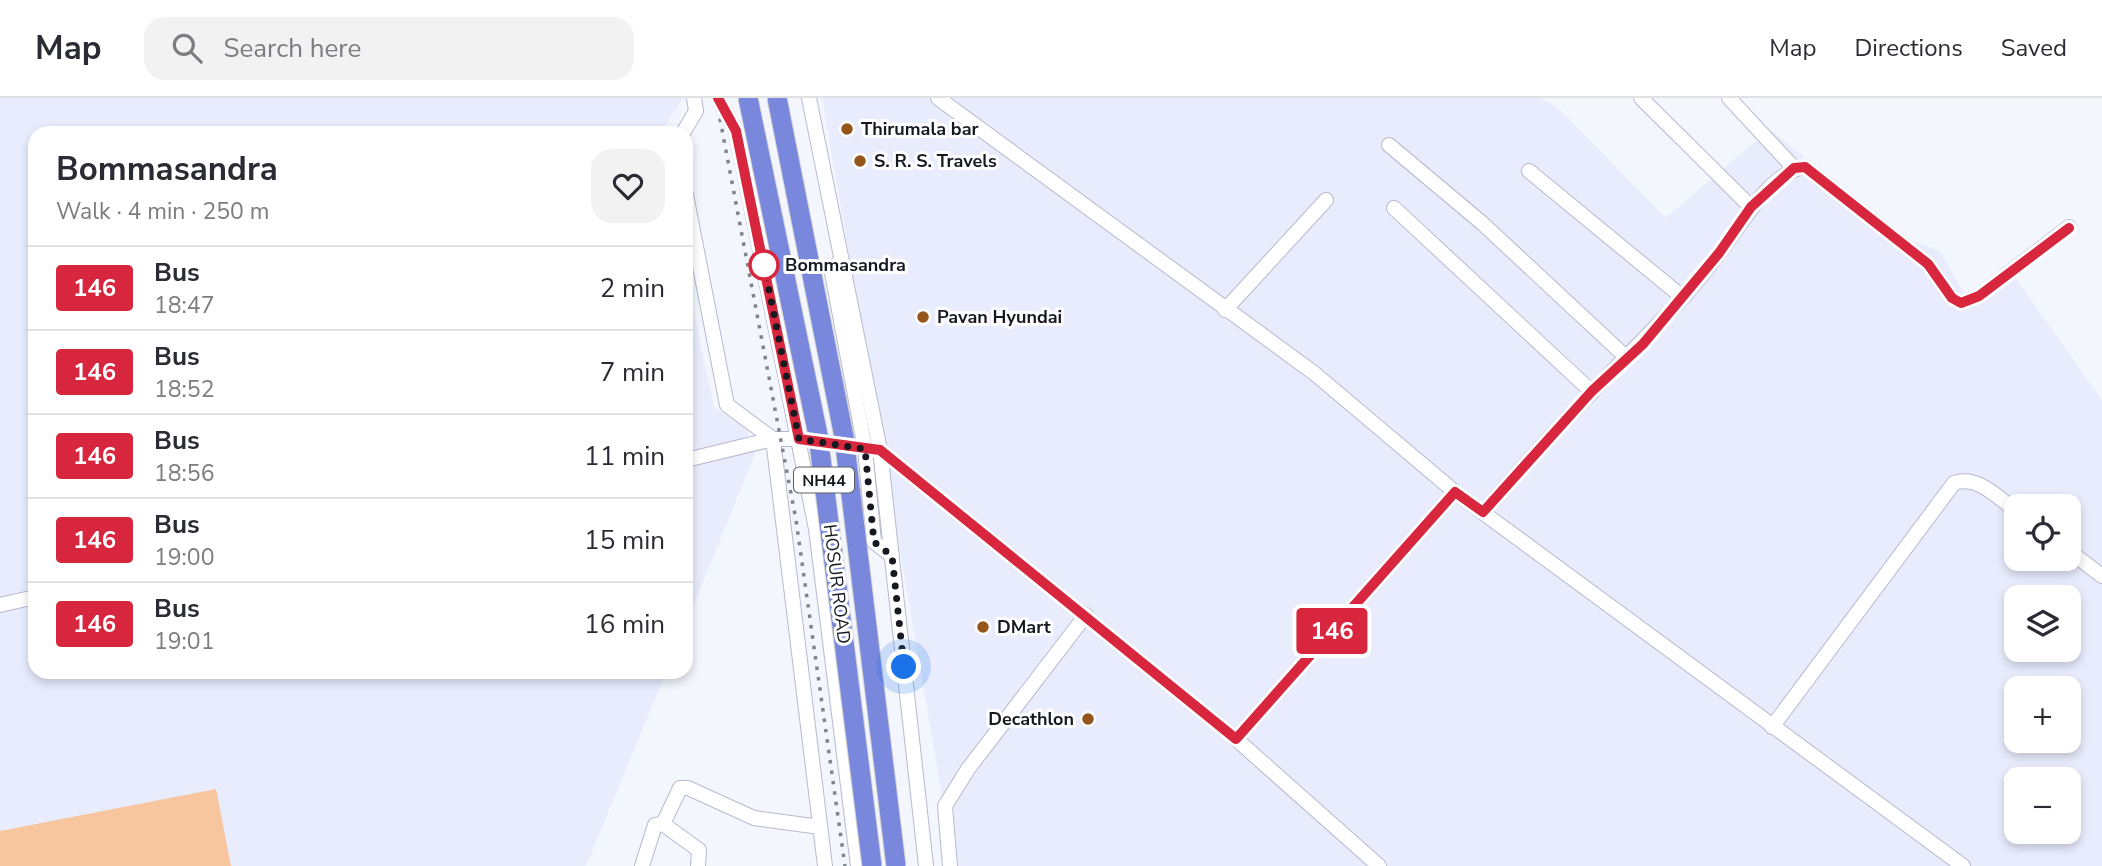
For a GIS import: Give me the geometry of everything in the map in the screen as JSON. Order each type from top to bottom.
[{"type":"highway","name":"HOSUR ROAD","points":[[748,98],[818,435],[872,866]]},
{"type":"highway","name":"HOSUR ROAD","points":[[777,98],[844,437],[896,866]]},
{"type":"street","points":[[687,126],[696,111],[694,98]]},
{"type":"street","points":[[718,98],[736,131],[816,529],[858,866]]},
{"type":"street","points":[[809,98],[892,556],[926,866]]},
{"type":"street","points":[[938,98],[1314,373],[1455,492],[1963,866]]},
{"type":"street","points":[[1641,98],[1751,207]]},
{"type":"street","points":[[1730,98],[1794,168]]},
{"type":"street","points":[[1389,145],[1482,223],[1627,358]]},
{"type":"street","points":[[1483,512],[1592,391],[1643,344],[1719,253],[1751,207],[1794,168],[1805,167],[1928,264],[1952,298],[1961,303],[1979,296],[2069,228]]},
{"type":"street","points":[[1529,171],[1681,296]]},
{"type":"street","points":[[1225,310],[1326,200]]},
{"type":"street","points":[[1394,208],[1592,391]]},
{"type":"street","points":[[693,231],[727,405],[773,439],[825,866]]},
{"type":"street","points":[[693,458],[773,439],[799,439],[873,449],[1086,615],[1236,739],[1380,866]]},
{"type":"street","points":[[873,449],[874,542],[892,556]]},
{"type":"street","points":[[1772,727],[1954,483],[1966,479],[1979,484],[2004,502]]},
{"type":"street","points":[[1236,739],[1455,492]]},
{"type":"street","points":[[816,529],[873,526]]},
{"type":"street","points":[[2081,560],[2102,576]]},
{"type":"street","points":[[0,605],[28,599]]},
{"type":"street","points":[[950,866],[945,806],[968,769],[1086,615]]},
{"type":"street","points":[[663,824],[680,788],[688,788],[754,818],[820,827]]},
{"type":"street","points":[[642,866],[655,825],[663,824],[699,850],[698,866]]},
{"type":"shaded area","points":[[0,98],[683,98],[665,126],[28,126],[28,679],[663,679],[586,866],[0,866]]},
{"type":"shaded area","points":[[822,98],[1541,98],[1558,108],[1666,218],[1770,129],[1902,237],[1940,251],[1965,295],[2009,269],[2102,400],[2102,866],[950,866],[941,789]]},
{"type":"shaded area","points":[[693,310],[714,407],[747,429],[755,454],[693,606]]},
{"type":"shaded area","points":[[216,789],[231,866],[0,866],[0,831]]},
{"type":"railway","points":[[716,98],[796,520],[845,866]]},
{"type":"bus line","name":"146","points":[[718,98],[736,131],[799,439],[880,450],[1236,739],[1455,492],[1483,512],[1592,391],[1643,344],[1719,253],[1751,207],[1794,168],[1805,167],[1928,264],[1940,277],[1952,298],[1961,303],[1979,296],[2069,228]]},
{"type":"place","name":"Thirumala bar","points":[[847,129]]},
{"type":"place","name":"S. R. S. Travels","points":[[860,161]]},
{"type":"place","name":"Bommasandra","points":[[764,265]]},
{"type":"place","name":"Pavan Hyundai","points":[[923,317]]},
{"type":"place","name":"DMart","points":[[983,627]]},
{"type":"place","name":"Decathlon","points":[[1088,719]]},
{"type":"route","points":[[764,265],[799,439],[865,449],[874,542],[880,550],[892,556],[904,667]]}]
